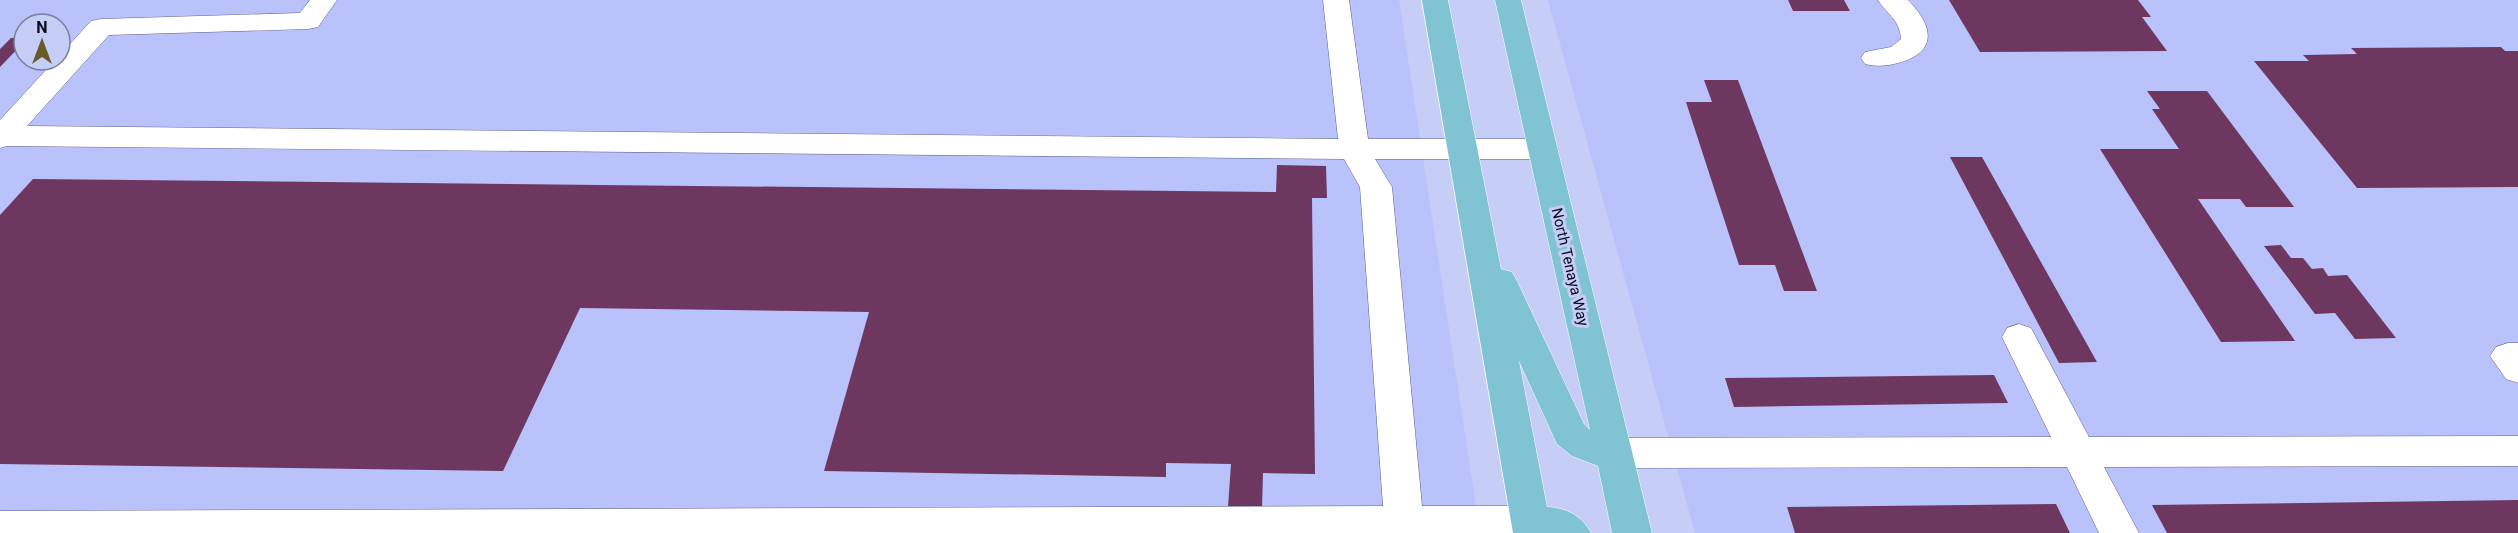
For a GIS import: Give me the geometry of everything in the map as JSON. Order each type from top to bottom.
[{"type":"main road","points":[[1435,0],[1532,528],[1557,524],[1571,533]]},
{"type":"main road","name":"North Tenaya Way","points":[[1508,0],[1632,533]]},
{"type":"main road","points":[[1478,233],[1570,434],[1578,443],[1588,448],[1614,453]]},
{"type":"lane","points":[[1,137],[101,27],[309,21],[324,0]]},
{"type":"lane","points":[[1336,0],[1354,149],[1376,187],[1404,523]]},
{"type":"lane","points":[[1875,57],[1894,56],[1908,50],[1914,42],[1916,34],[1909,18],[1891,0]]},
{"type":"lane","points":[[1,137],[1354,149],[1543,148]]},
{"type":"lane","points":[[2019,337],[2119,533]]},
{"type":"lane","points":[[2518,356],[2508,356],[2518,369]]},
{"type":"lane","points":[[1614,453],[2518,451]]},
{"type":"lane","points":[[0,528],[1404,523],[1532,528]]},
{"type":"shaded area","points":[[0,0],[1399,0],[1480,533],[0,533]]},
{"type":"shaded area","points":[[1548,0],[2518,0],[2518,533],[1695,533]]},
{"type":"building","points":[[1788,0],[1844,0],[1850,11],[1793,11]]},
{"type":"building","points":[[1949,0],[2138,0],[2151,17],[2142,17],[2167,51],[1980,52]]},
{"type":"building","points":[[11,38],[12,54],[0,67],[0,49]]},
{"type":"building","points":[[2501,47],[2505,51],[2518,51],[2518,187],[2357,188],[2254,61],[2309,61],[2303,55],[2357,54],[2351,48]]},
{"type":"building","points":[[1704,80],[1738,80],[1817,291],[1784,291],[1775,265],[1739,265],[1686,102],[1712,102]]},
{"type":"building","points":[[2147,91],[2207,91],[2294,207],[2246,207],[2240,199],[2198,199],[2295,341],[2221,342],[2100,149],[2179,149],[2152,109],[2160,109]]},
{"type":"building","points":[[1950,157],[1982,157],[2097,362],[2059,363]]},
{"type":"building","points":[[1277,165],[1326,166],[1327,198],[1312,198],[1315,474],[1263,473],[1262,508],[1228,507],[1231,464],[1166,463],[1166,477],[824,471],[869,312],[580,308],[503,471],[0,464],[0,215],[33,179],[1276,192]]},
{"type":"building","points":[[2281,245],[2291,258],[2303,258],[2312,269],[2323,268],[2328,276],[2347,275],[2396,338],[2355,339],[2335,313],[2315,314],[2264,246]]},
{"type":"building","points":[[1994,375],[2008,403],[1734,407],[1725,378]]},
{"type":"building","points":[[2518,500],[2518,533],[2167,533],[2152,505]]},
{"type":"building","points":[[2056,504],[2070,533],[1795,533],[1787,507]]}]
